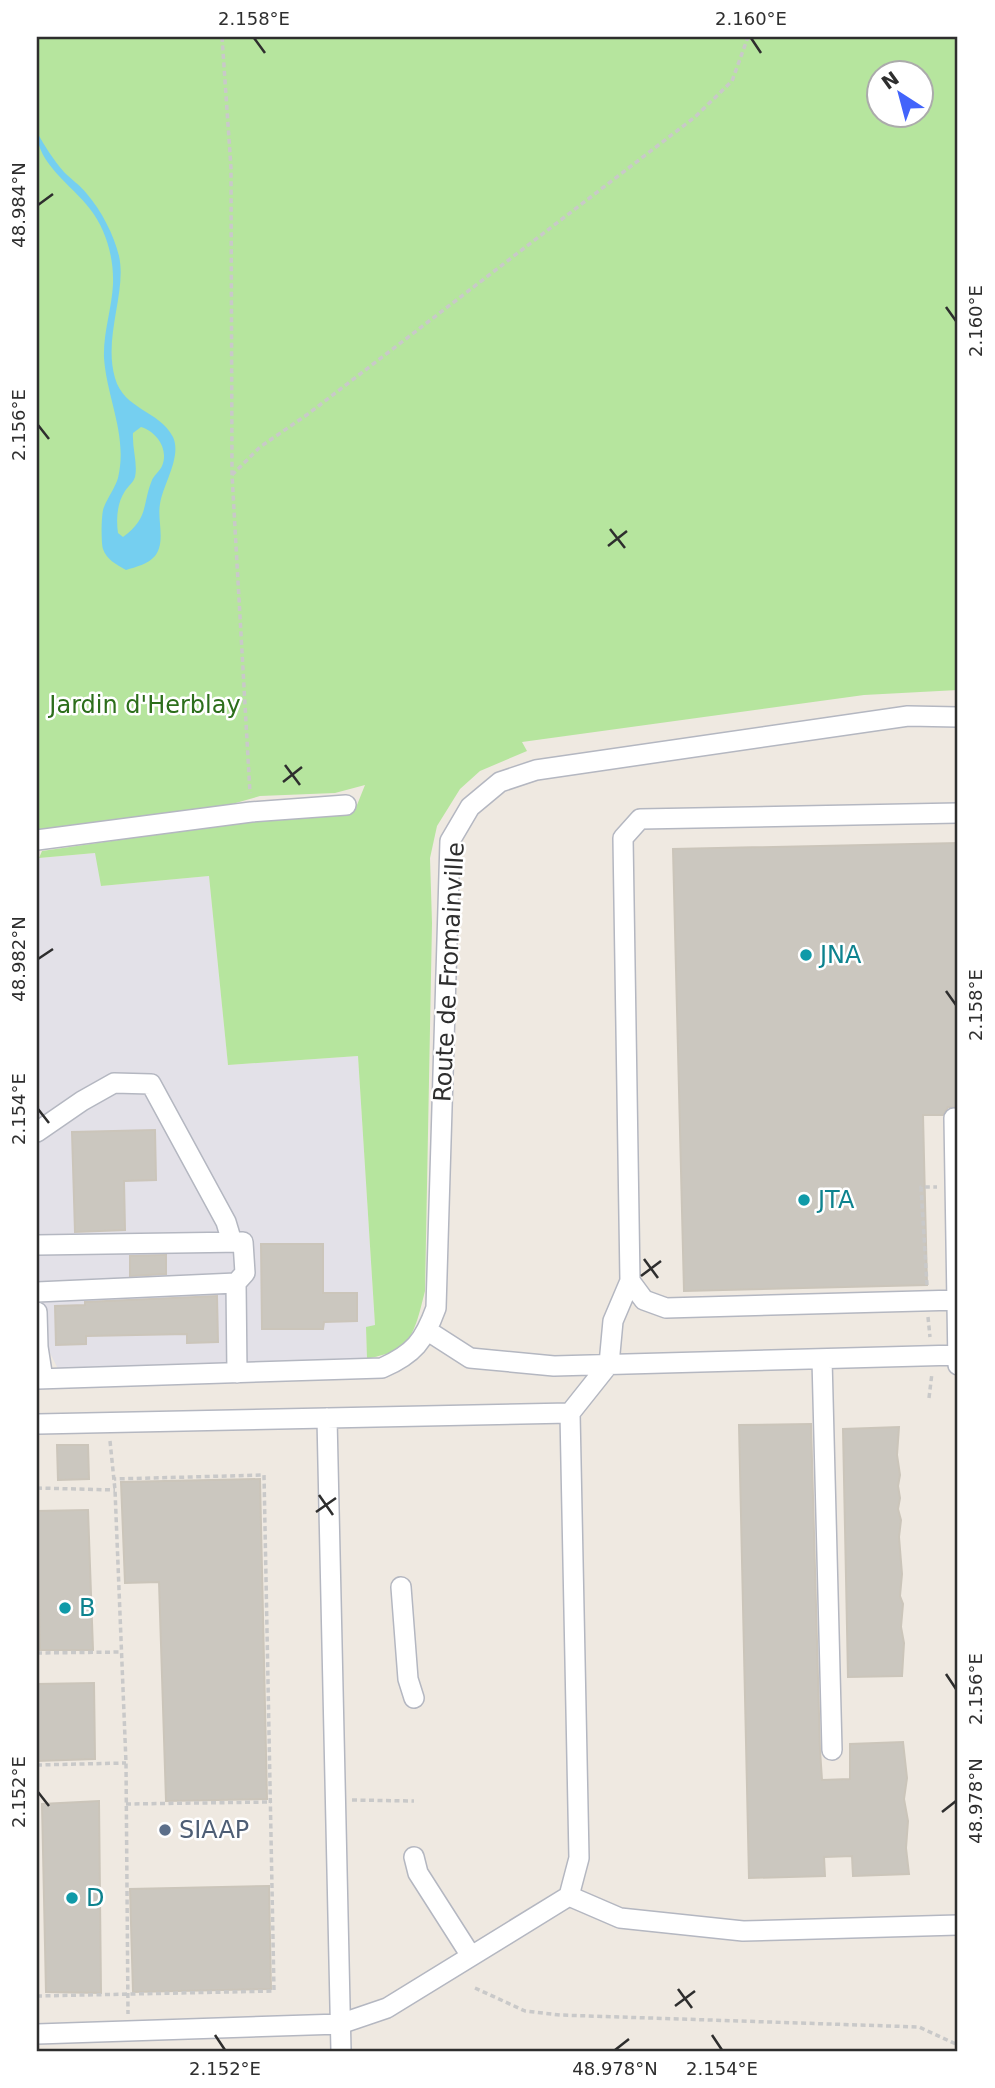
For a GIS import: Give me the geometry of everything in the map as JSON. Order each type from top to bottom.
[{"type":"street","name":"Route de Fromainville","points":[[237,1373],[382,1368],[405,1358],[428,1331],[436,1308],[450,841],[470,807],[500,782],[536,770],[908,716],[958,717]]},
{"type":"street","points":[[37,840],[250,812],[346,805]]},
{"type":"street","points":[[37,2034],[340,2024],[387,2008],[569,1896],[579,1858],[570,1413],[609,1364],[613,1321],[630,1281],[623,838],[640,819],[958,813]]},
{"type":"street","points":[[37,1132],[114,1083],[151,1084],[226,1222],[232,1242]]},
{"type":"street","points":[[954,1118],[958,1367]]},
{"type":"street","points":[[37,1245],[243,1242],[245,1273],[236,1283],[237,1373],[40,1379],[37,1312]]},
{"type":"street","points":[[630,1281],[644,1300],[666,1308],[958,1300]]},
{"type":"street","points":[[37,1292],[236,1283]]},
{"type":"street","points":[[428,1331],[470,1358],[554,1366],[958,1355]]},
{"type":"street","points":[[822,1359],[832,1751]]},
{"type":"street","points":[[38,1424],[570,1413]]},
{"type":"street","points":[[327,1418],[341,2051]]},
{"type":"street","points":[[401,1587],[408,1679],[414,1698]]},
{"type":"street","points":[[414,1857],[418,1873],[471,1956]]},
{"type":"street","points":[[569,1896],[621,1918],[743,1931],[958,1925]]},
{"type":"path","points":[[222,37],[231,168],[232,475],[250,762],[250,812]]},
{"type":"path","points":[[232,475],[260,447],[308,414],[695,117],[732,81],[748,37]]},
{"type":"path","points":[[927,1289],[920,1187],[957,1186]]},
{"type":"path","points":[[107,1422],[115,1490],[122,1652],[126,1763],[127,1996],[130,2030]]},
{"type":"path","points":[[37,1996],[274,1991],[264,1475],[114,1479]]},
{"type":"path","points":[[37,1488],[115,1490]]},
{"type":"path","points":[[37,1653],[122,1652]]},
{"type":"path","points":[[37,1765],[126,1763]]},
{"type":"path","points":[[336,1800],[414,1801]]},
{"type":"path","points":[[126,1804],[271,1802]]},
{"type":"path","points":[[475,1988],[525,2011],[560,2015],[919,2027],[958,2045]]},
{"type":"shaded area","points":[[96,853],[101,886],[209,876],[228,1065],[358,1056],[375,1326],[366,1328],[367,1359],[59,1371],[47,1347],[37,1347],[37,1106],[40,1106],[37,862],[39,858]]},
{"type":"green space","name":"Jardin d'Herblay","points":[[37,37],[958,37],[958,690],[864,695],[522,742],[527,751],[480,771],[460,789],[437,826],[430,858],[432,923],[425,1291],[415,1327],[408,1340],[400,1348],[386,1354],[367,1359],[366,1327],[375,1325],[358,1056],[228,1065],[209,876],[101,886],[95,853],[39,858],[42,851],[236,823],[343,813],[357,805],[365,785],[335,793],[260,796],[225,806],[37,833]]},
{"type":"water","points":[[37,132],[64,172],[92,200],[110,231],[117,248],[121,270],[112,347],[115,378],[126,397],[167,428],[175,445],[174,462],[159,510],[161,538],[158,550],[149,561],[126,570],[107,556],[102,541],[103,510],[117,482],[120,462],[119,432],[104,358],[113,284],[110,254],[96,217],[49,164],[39,144]],"holes":[[[141,427],[147,429],[160,442],[164,460],[152,480],[141,517],[123,537],[118,533],[118,511],[122,496],[135,477],[133,433]]]},
{"type":"building","points":[[958,843],[958,1107],[948,1107],[943,1115],[923,1115],[927,1285],[684,1291],[673,849]]},
{"type":"building","points":[[155,1130],[156,1180],[124,1181],[125,1230],[75,1232],[72,1132]]},
{"type":"building","points":[[261,1244],[323,1244],[323,1293],[357,1293],[357,1321],[324,1322],[323,1329],[262,1329]]},
{"type":"building","points":[[166,1255],[166,1274],[130,1276],[130,1256]]},
{"type":"building","points":[[217,1296],[218,1342],[187,1343],[187,1334],[86,1336],[86,1344],[56,1345],[55,1306],[85,1305],[85,1302]]},
{"type":"building","points":[[811,1424],[822,1780],[850,1779],[850,1744],[903,1742],[907,1778],[904,1799],[908,1821],[906,1848],[909,1874],[853,1876],[852,1856],[824,1857],[825,1876],[749,1878],[739,1425]]},
{"type":"building","points":[[899,1427],[897,1455],[900,1475],[898,1509],[901,1520],[900,1596],[903,1604],[901,1627],[904,1643],[902,1676],[848,1677],[843,1429]]},
{"type":"building","points":[[57,1445],[88,1445],[89,1479],[58,1480]]},
{"type":"building","points":[[260,1479],[267,1799],[166,1801],[159,1582],[125,1583],[121,1482]]},
{"type":"building","name":"B","points":[[88,1510],[93,1650],[40,1650],[37,1511]]},
{"type":"building","points":[[94,1683],[95,1759],[37,1761],[37,1684]]},
{"type":"building","name":"D","points":[[99,1801],[101,1993],[46,1992],[42,1804]]},
{"type":"building","points":[[269,1886],[271,1989],[133,1992],[130,1889]]},
{"type":"place","name":"JNA","points":[[806,955]]},
{"type":"place","name":"JTA","points":[[804,1200]]},
{"type":"place","name":"B","points":[[65,1608]]},
{"type":"place","name":"SIAAP","points":[[165,1830]]},
{"type":"place","name":"D","points":[[72,1898]]}]
